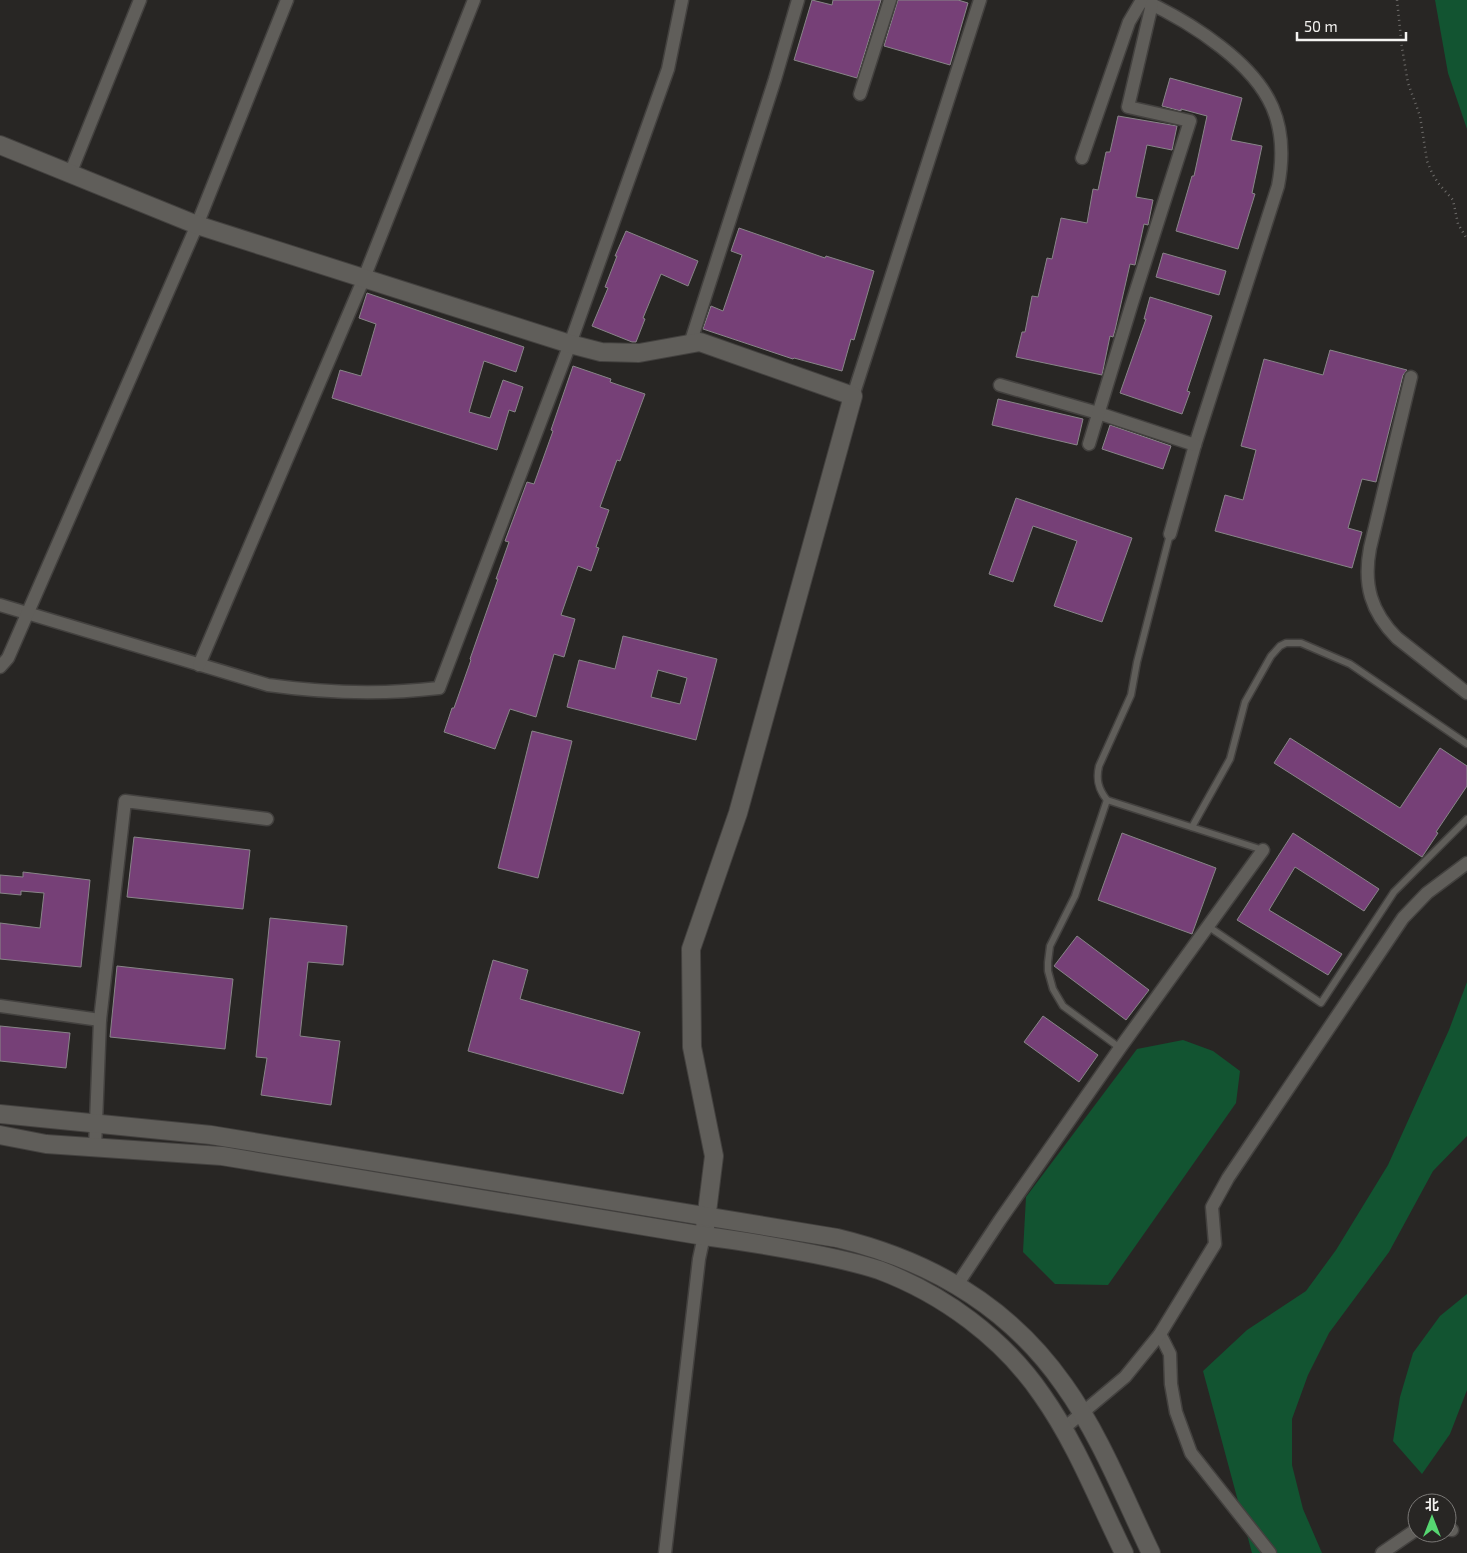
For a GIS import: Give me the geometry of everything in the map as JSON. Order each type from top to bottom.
[{"type":"main road","points":[[0,145],[198,225],[570,344],[601,352],[639,353],[700,342],[853,396],[738,813],[691,949],[692,1047],[714,1156],[704,1236]]},
{"type":"main road","points":[[0,1114],[211,1135],[837,1238],[891,1253],[957,1285],[990,1307],[1031,1345],[1064,1385],[1082,1413],[1151,1553]]},
{"type":"main road","points":[[0,1135],[46,1144],[222,1156],[741,1241],[826,1256],[878,1270],[927,1292],[972,1321],[1011,1357],[1043,1395],[1063,1429],[1124,1553]]},
{"type":"street","points":[[70,174],[140,0]]},
{"type":"street","points":[[0,667],[8,658],[198,225],[286,0]]},
{"type":"street","points":[[199,664],[364,278],[474,0]]},
{"type":"street","points":[[0,605],[268,685],[334,693],[400,692],[439,688],[570,344],[668,69],[682,0]]},
{"type":"street","points":[[690,344],[772,88],[798,0]]},
{"type":"street","points":[[860,94],[890,0]]},
{"type":"street","points":[[853,396],[980,0]]},
{"type":"street","points":[[1082,158],[1129,22],[1146,1]]},
{"type":"street","points":[[1088,444],[1190,121],[1128,107],[1146,1]]},
{"type":"street","points":[[1146,1],[1208,37],[1250,72],[1265,93],[1272,107],[1281,138],[1282,154],[1278,186],[1195,445],[1170,534]]},
{"type":"street","points":[[1411,377],[1370,548],[1367,572],[1368,585],[1375,608],[1388,630],[1467,692]]},
{"type":"street","points":[[1000,385],[1098,413],[1195,445]]},
{"type":"street","points":[[95,1148],[100,1020],[125,801],[267,819]]},
{"type":"street","points":[[957,1285],[1120,1048],[1263,850]]},
{"type":"street","points":[[1063,1429],[1125,1377],[1160,1334],[1216,1244],[1212,1207],[1228,1178],[1403,918],[1428,892],[1467,864]]},
{"type":"street","points":[[0,1006],[100,1020]]},
{"type":"street","points":[[665,1553],[698,1269],[704,1236]]},
{"type":"street","points":[[1160,1334],[1170,1354],[1171,1384],[1176,1412],[1192,1453],[1270,1553]]},
{"type":"street","points":[[1382,1553],[1407,1536]]},
{"type":"lane","points":[[1170,534],[1137,662],[1131,695],[1097,773],[1099,787],[1107,800],[1263,850]]},
{"type":"lane","points":[[1192,828],[1230,759],[1245,702],[1271,656],[1280,646],[1286,643],[1301,643],[1350,664],[1467,744]]},
{"type":"lane","points":[[1107,800],[1075,896],[1050,946],[1048,962],[1053,989],[1063,1006],[1120,1048]]},
{"type":"lane","points":[[1209,927],[1321,1003],[1394,892],[1467,819]]},
{"type":"path","points":[[1397,0],[1408,83],[1420,116],[1428,161],[1432,173],[1453,200],[1458,224],[1467,238]]},
{"type":"green space","points":[[1435,0],[1467,0],[1467,129],[1448,73]]},
{"type":"green space","points":[[1467,982],[1467,1136],[1433,1171],[1389,1252],[1329,1333],[1308,1375],[1292,1419],[1292,1465],[1303,1509],[1322,1553],[1252,1553],[1203,1371],[1247,1330],[1306,1291],[1336,1250],[1388,1165],[1449,1030]]},
{"type":"green space","points":[[1183,1040],[1213,1051],[1240,1071],[1236,1103],[1108,1285],[1055,1284],[1023,1252],[1026,1197],[1137,1049]]},
{"type":"green space","points":[[1467,1294],[1467,1390],[1450,1434],[1422,1474],[1393,1441],[1400,1397],[1413,1353],[1440,1316]]},
{"type":"building","points":[[812,0],[832,5],[833,0],[881,0],[857,78],[794,60]]},
{"type":"building","points":[[898,0],[958,0],[968,3],[950,65],[884,46]]},
{"type":"building","points":[[1170,78],[1242,98],[1231,140],[1262,146],[1252,193],[1255,194],[1238,249],[1176,231],[1192,176],[1194,176],[1207,116],[1162,106]]},
{"type":"building","points":[[1118,116],[1177,126],[1172,150],[1147,145],[1136,197],[1153,200],[1148,225],[1144,224],[1135,265],[1130,264],[1115,330],[1113,337],[1110,336],[1102,375],[1016,357],[1022,332],[1025,332],[1032,296],[1038,297],[1047,258],[1052,259],[1061,218],[1087,223],[1093,189],[1098,190],[1106,152],[1110,152]]},
{"type":"building","points":[[739,228],[825,258],[826,256],[874,271],[854,340],[851,339],[842,371],[793,359],[703,329],[711,306],[723,311],[742,255],[731,251]]},
{"type":"building","points":[[626,231],[698,261],[688,286],[661,274],[643,318],[645,319],[636,342],[592,326],[608,288],[605,287],[617,256],[615,256]]},
{"type":"building","points":[[1163,253],[1226,271],[1219,295],[1156,277]]},
{"type":"building","points":[[367,293],[524,347],[516,372],[484,361],[469,412],[490,418],[503,380],[523,387],[515,412],[509,410],[497,450],[332,398],[340,370],[361,376],[376,324],[359,318]]},
{"type":"building","points":[[1150,297],[1212,316],[1187,391],[1190,392],[1182,414],[1120,393],[1146,319],[1144,319]]},
{"type":"building","points":[[1330,350],[1407,370],[1403,375],[1376,482],[1362,479],[1348,528],[1362,532],[1352,568],[1215,531],[1225,495],[1243,500],[1256,450],[1241,446],[1264,359],[1323,375]]},
{"type":"building","points":[[573,366],[611,379],[610,382],[645,394],[620,461],[617,460],[600,507],[609,510],[596,547],[599,548],[591,571],[578,566],[561,615],[575,619],[564,657],[554,654],[536,717],[510,709],[495,749],[444,732],[498,579],[496,579],[509,542],[505,541],[527,482],[534,484]]},
{"type":"building","points":[[998,399],[1083,419],[1077,445],[992,425]]},
{"type":"building","points":[[1110,425],[1171,446],[1163,469],[1102,449]]},
{"type":"building","points":[[1016,498],[1132,538],[1102,622],[1054,606],[1077,541],[1033,526],[1013,582],[989,574]]},
{"type":"building","points":[[623,636],[717,659],[696,740],[567,707],[579,660],[615,669]],"holes":[[[658,670],[687,678],[680,704],[651,697]]]},
{"type":"building","points":[[532,731],[572,741],[538,878],[498,868]]},
{"type":"building","points":[[1290,738],[1400,808],[1440,748],[1467,766],[1467,786],[1436,832],[1438,833],[1422,857],[1274,763]]},
{"type":"building","points":[[1122,833],[1216,868],[1192,934],[1098,900]]},
{"type":"building","points":[[1293,833],[1379,889],[1364,911],[1295,867],[1269,910],[1342,954],[1328,975],[1237,920]]},
{"type":"building","points":[[134,837],[250,850],[243,909],[127,897]]},
{"type":"building","points":[[23,872],[90,880],[81,967],[0,959],[0,923],[40,928],[44,893],[21,891],[21,895],[0,893],[0,875],[23,877]]},
{"type":"building","points":[[270,918],[347,926],[343,965],[308,962],[300,1036],[340,1041],[331,1105],[261,1095],[267,1058],[256,1057]]},
{"type":"building","points":[[1077,936],[1149,990],[1126,1020],[1054,966]]},
{"type":"building","points":[[493,960],[528,970],[520,999],[640,1032],[623,1094],[468,1051]]},
{"type":"building","points":[[117,966],[233,979],[225,1049],[110,1037]]},
{"type":"building","points":[[1043,1016],[1098,1055],[1079,1082],[1024,1042]]},
{"type":"building","points":[[0,1026],[70,1033],[66,1068],[0,1061]]}]
